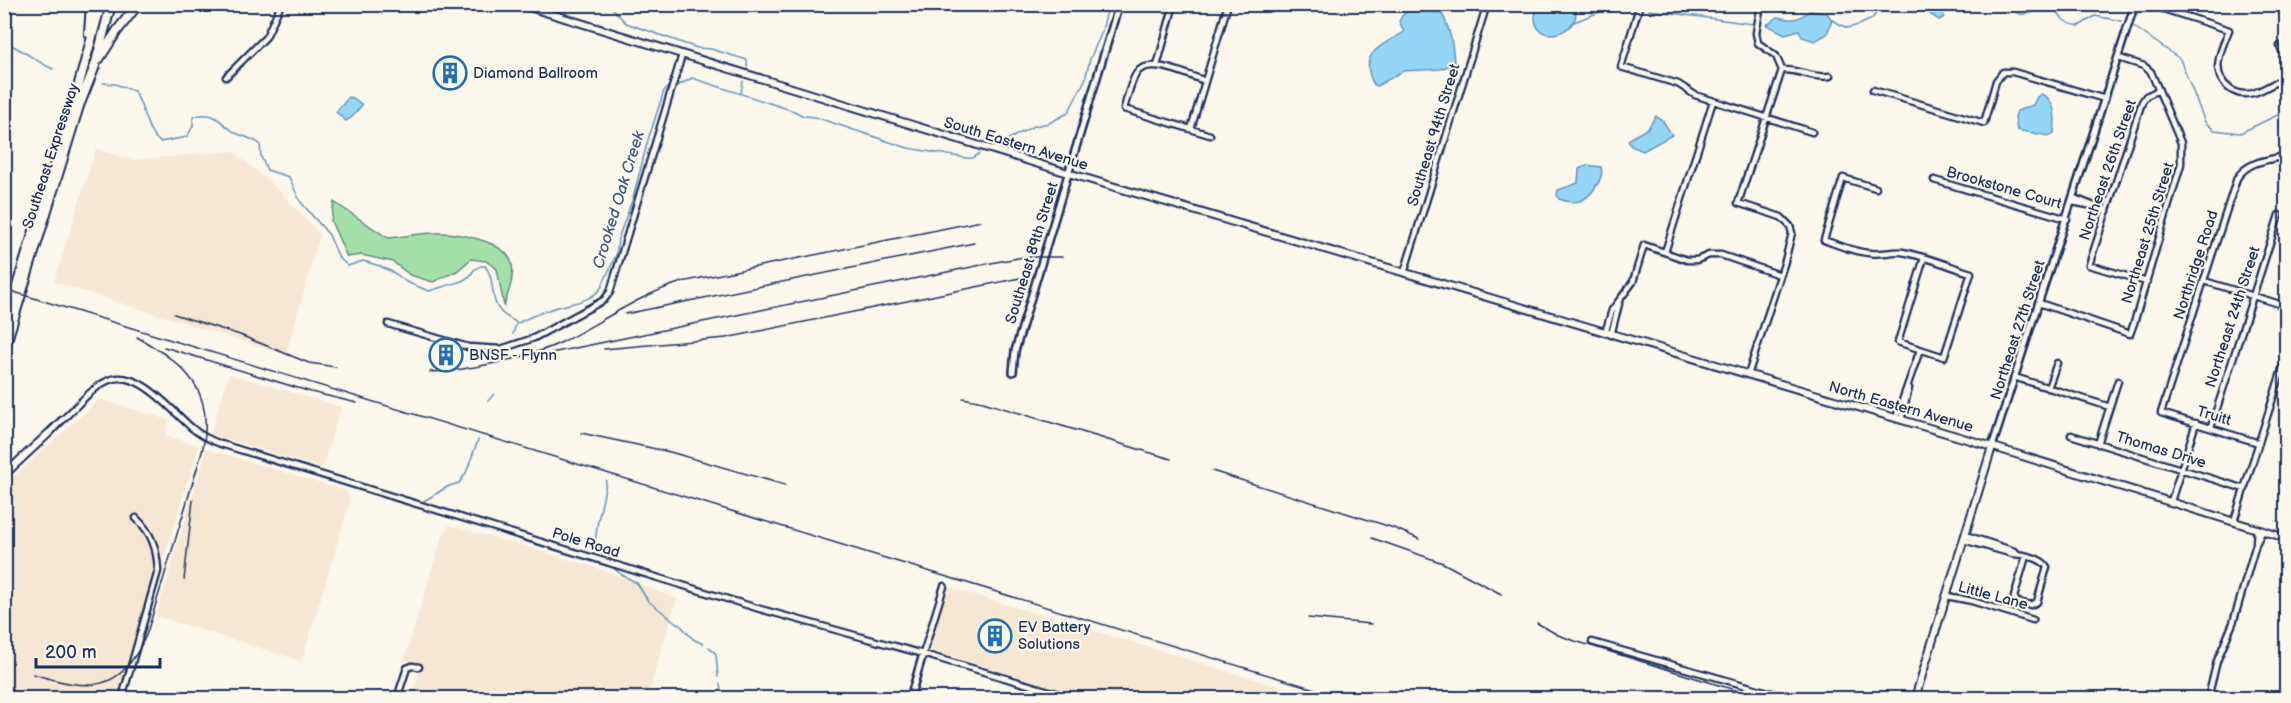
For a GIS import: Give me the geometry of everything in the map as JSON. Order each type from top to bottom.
[{"type":"highway","points":[[88,49],[91,4]]},
{"type":"highway","name":"Southeast Expressway","points":[[4,328],[54,169],[101,4]]},
{"type":"highway","name":"Southeast Expressway","points":[[4,350],[80,106],[95,66],[111,4]]},
{"type":"highway","points":[[95,66],[117,31],[138,4]]},
{"type":"main road","name":"South Eastern Avenue","points":[[519,4],[1069,173],[1507,304]]},
{"type":"main road","name":"North Eastern Avenue","points":[[1507,304],[1899,419],[2286,538]]},
{"type":"main road","points":[[4,475],[49,433]]},
{"type":"main road","name":"Northeast 27th Street","points":[[1916,699],[1992,447]]},
{"type":"street","points":[[226,77],[266,37],[281,4]]},
{"type":"street","name":"Southeast 89th Street","points":[[1013,372],[1015,351],[1119,4]]},
{"type":"street","points":[[1156,66],[1174,4]]},
{"type":"street","points":[[1191,129],[1228,4]]},
{"type":"street","name":"Southeast 94th Street","points":[[1404,273],[1487,4]]},
{"type":"street","points":[[1640,4],[1621,67],[1678,84],[1695,95],[1812,132]]},
{"type":"street","points":[[1748,375],[1792,240],[1790,226],[1781,218],[1738,204],[1782,70],[1776,56],[1758,43],[1756,33],[1761,4]]},
{"type":"street","name":"Northeast 27th Street","points":[[1992,447],[2135,4]]},
{"type":"street","points":[[2148,4],[2229,30],[2219,56],[2218,71],[2222,81],[2234,91],[2243,94],[2254,92],[2286,77]]},
{"type":"street","points":[[2280,46],[2286,59]]},
{"type":"street","points":[[388,324],[468,347],[501,349],[534,338],[604,300],[610,292],[682,55]]},
{"type":"street","points":[[2119,58],[2148,68],[2159,90]]},
{"type":"street","points":[[1205,81],[1156,66],[1147,66],[1136,73],[1124,110],[1210,135]]},
{"type":"street","points":[[1782,70],[1801,71],[1820,78],[1830,76]]},
{"type":"street","points":[[1873,90],[1984,123],[1996,81],[2001,73],[2006,72],[2105,99]]},
{"type":"street","name":"Northeast 25th Street","points":[[2039,303],[2130,334],[2181,164],[2183,150],[2159,90]]},
{"type":"street","name":"Northeast 26th Street","points":[[2147,282],[2089,265],[2142,102],[2146,96],[2159,90]]},
{"type":"street","points":[[1665,252],[1713,100]]},
{"type":"street","name":"Northridge Road","points":[[2161,413],[2232,191],[2240,174],[2254,163],[2286,156]]},
{"type":"street","points":[[1876,188],[1844,177],[1824,240],[1867,253],[1896,252],[1924,258],[1971,273],[1944,357],[1898,342],[1924,258]]},
{"type":"street","name":"Brookstone Court","points":[[1934,180],[2067,219]]},
{"type":"street","points":[[2073,200],[2107,211]]},
{"type":"street","name":"Northeast 24th Street","points":[[2211,427],[2279,215]]},
{"type":"street","points":[[1608,334],[1612,310],[1633,282],[1644,245],[1687,260],[1721,255],[1780,275]]},
{"type":"street","points":[[2204,280],[2286,306]]},
{"type":"street","points":[[1899,419],[1920,350]]},
{"type":"street","points":[[2234,521],[2286,357]]},
{"type":"street","points":[[2049,388],[2057,363]]},
{"type":"street","points":[[2014,377],[2110,407]]},
{"type":"street","name":"Pole Road","points":[[61,421],[99,386],[109,380],[126,378],[156,394],[200,435],[220,444],[765,611],[923,654],[1073,699]]},
{"type":"street","points":[[2098,444],[2118,381]]},
{"type":"street","name":"Truitt","points":[[2161,413],[2259,443]]},
{"type":"street","points":[[49,433],[61,421]]},
{"type":"street","points":[[2171,501],[2196,423]]},
{"type":"street","name":"Thomas Drive","points":[[2071,435],[2245,489]]},
{"type":"street","points":[[122,699],[158,571],[155,546],[146,528],[136,518]]},
{"type":"street","points":[[2208,699],[2217,661],[2238,608],[2260,529]]},
{"type":"street","points":[[1965,537],[2013,554],[2026,556],[2044,561],[2047,567],[2037,602],[2031,605],[2017,602],[2014,597],[2026,556]]},
{"type":"street","points":[[910,699],[944,586]]},
{"type":"street","name":"Little Lane","points":[[1947,596],[1972,601],[2033,620]]},
{"type":"street","points":[[1592,642],[1790,699]]},
{"type":"street","points":[[397,699],[407,668],[419,667]]},
{"type":"shaded area","points":[[96,149],[133,160],[233,151],[272,184],[320,234],[286,355],[54,282]]},
{"type":"shaded area","points":[[229,374],[341,407],[322,468],[211,434]]},
{"type":"shaded area","points":[[100,399],[169,420],[165,435],[199,446],[119,698],[5,698],[4,485]]},
{"type":"shaded area","points":[[207,449],[346,491],[350,501],[302,661],[156,616]]},
{"type":"shaded area","points":[[449,525],[594,567],[677,599],[647,698],[411,698],[422,665],[404,660],[441,540]]},
{"type":"shaded area","points":[[947,587],[1316,698],[1091,698],[928,650]]},
{"type":"green space","points":[[334,202],[388,238],[444,233],[477,239],[498,248],[511,261],[513,272],[504,306],[497,269],[486,261],[471,259],[457,271],[433,282],[410,275],[393,262],[362,255],[347,257],[331,221]]},
{"type":"water","points":[[1419,4],[1437,5],[1450,33],[1454,64],[1440,69],[1403,71],[1377,86],[1374,85],[1369,74],[1370,58],[1380,46],[1404,32],[1399,21],[1407,11]]},
{"type":"water","points":[[1539,4],[1575,9],[1572,24],[1566,30],[1558,33],[1543,32],[1537,27],[1535,18]]},
{"type":"water","points":[[1917,5],[1955,5],[1943,11],[1944,17],[1939,20]]},
{"type":"water","points":[[1809,11],[1827,13],[1832,20],[1827,34],[1815,41],[1802,37],[1799,30],[1785,34],[1767,25],[1778,17],[1795,19]]},
{"type":"water","points":[[2041,94],[2050,100],[2052,105],[2055,116],[2054,133],[2049,136],[2017,130],[2015,117],[2017,111],[2033,105]]},
{"type":"water","points":[[349,97],[362,105],[346,121],[336,112]]},
{"type":"water","points":[[1656,116],[1663,121],[1672,135],[1643,151],[1631,146],[1628,140],[1648,128]]},
{"type":"water","points":[[1587,165],[1601,167],[1601,176],[1594,190],[1586,198],[1577,202],[1559,199],[1558,190],[1578,183],[1579,169]]},
{"type":"waterway","points":[[608,4],[626,23],[697,48],[711,49],[747,60],[747,67]]},
{"type":"waterway","name":"Crooked Oak Creek","points":[[984,141],[1007,140],[1034,126],[1049,123],[1068,113],[1085,80],[1109,4]]},
{"type":"waterway","points":[[1832,20],[1847,28],[1859,25],[1872,19],[1882,4]]},
{"type":"waterway","points":[[1897,4],[1907,4]]},
{"type":"waterway","points":[[2013,4],[2017,13],[2022,14],[2043,8],[2054,9],[2065,21],[2079,26],[2095,16],[2121,21]]},
{"type":"waterway","points":[[1574,22],[1610,8],[1632,5]]},
{"type":"waterway","points":[[1649,10],[1753,24]]},
{"type":"waterway","points":[[2133,26],[2180,59],[2205,122],[2214,130],[2240,133],[2286,111]]},
{"type":"waterway","name":"Crooked Oak Creek","points":[[4,42],[53,69]]},
{"type":"waterway","name":"Crooked Oak Creek","points":[[677,86],[692,78],[908,148],[966,158],[973,158],[980,153]]},
{"type":"waterway","points":[[741,93],[743,81]]},
{"type":"waterway","name":"Crooked Oak Creek","points":[[103,83],[115,84],[134,91],[151,131],[160,142],[187,137],[193,126],[193,117],[208,115],[232,131],[260,144],[261,157],[267,170],[289,177],[300,201],[329,235],[339,258],[348,266],[363,261],[380,266],[406,282],[429,291],[462,281],[480,266],[485,266],[497,307],[504,315],[517,323]]},
{"type":"waterway","name":"Crooked Oak Creek","points":[[518,323],[549,310],[585,300],[601,288],[616,255],[618,239],[633,198],[648,140],[664,91],[669,86]]},
{"type":"waterway","points":[[513,334],[516,324]]},
{"type":"waterway","points":[[488,401],[494,394]]},
{"type":"waterway","points":[[419,504],[449,486],[459,483],[466,473],[478,440]]},
{"type":"waterway","points":[[605,558],[596,541],[596,536],[606,480]]},
{"type":"waterway","points":[[608,564],[637,583],[648,601],[682,627],[693,639],[703,644]]},
{"type":"waterway","points":[[709,647],[716,654],[718,677]]},
{"type":"waterway","points":[[720,684],[723,698]]},
{"type":"railway","points":[[430,372],[497,363],[547,349],[635,302],[682,282],[981,221]]},
{"type":"railway","points":[[625,314],[974,243]]},
{"type":"railway","points":[[551,353],[1001,261],[1024,257],[1062,257]]},
{"type":"railway","points":[[604,349],[726,338],[1020,278]]},
{"type":"railway","points":[[4,289],[1344,698]]},
{"type":"railway","points":[[174,314],[240,335],[309,363],[336,367]]},
{"type":"railway","points":[[33,674],[71,683],[87,685],[101,683],[114,678],[126,668],[147,633],[202,452],[205,412],[201,396],[183,369],[137,337]]},
{"type":"railway","points":[[164,347],[311,392],[357,403]]},
{"type":"railway","points":[[963,398],[1171,459]]},
{"type":"railway","points":[[581,433],[670,452],[785,485]]},
{"type":"railway","points":[[1212,471],[1394,528],[1419,539]]},
{"type":"railway","points":[[184,580],[193,500]]},
{"type":"railway","points":[[1372,538],[1443,563],[1501,594]]},
{"type":"railway","points":[[1308,618],[1371,624]]},
{"type":"railway","points":[[1537,623],[1558,635],[1575,641],[1761,698]]},
{"type":"place","name":"Diamond Ballroom","points":[[450,73]]},
{"type":"place","name":"BNSF - Flynn","points":[[446,355]]},
{"type":"place","name":"EV Battery Solutions","points":[[995,636]]}]
